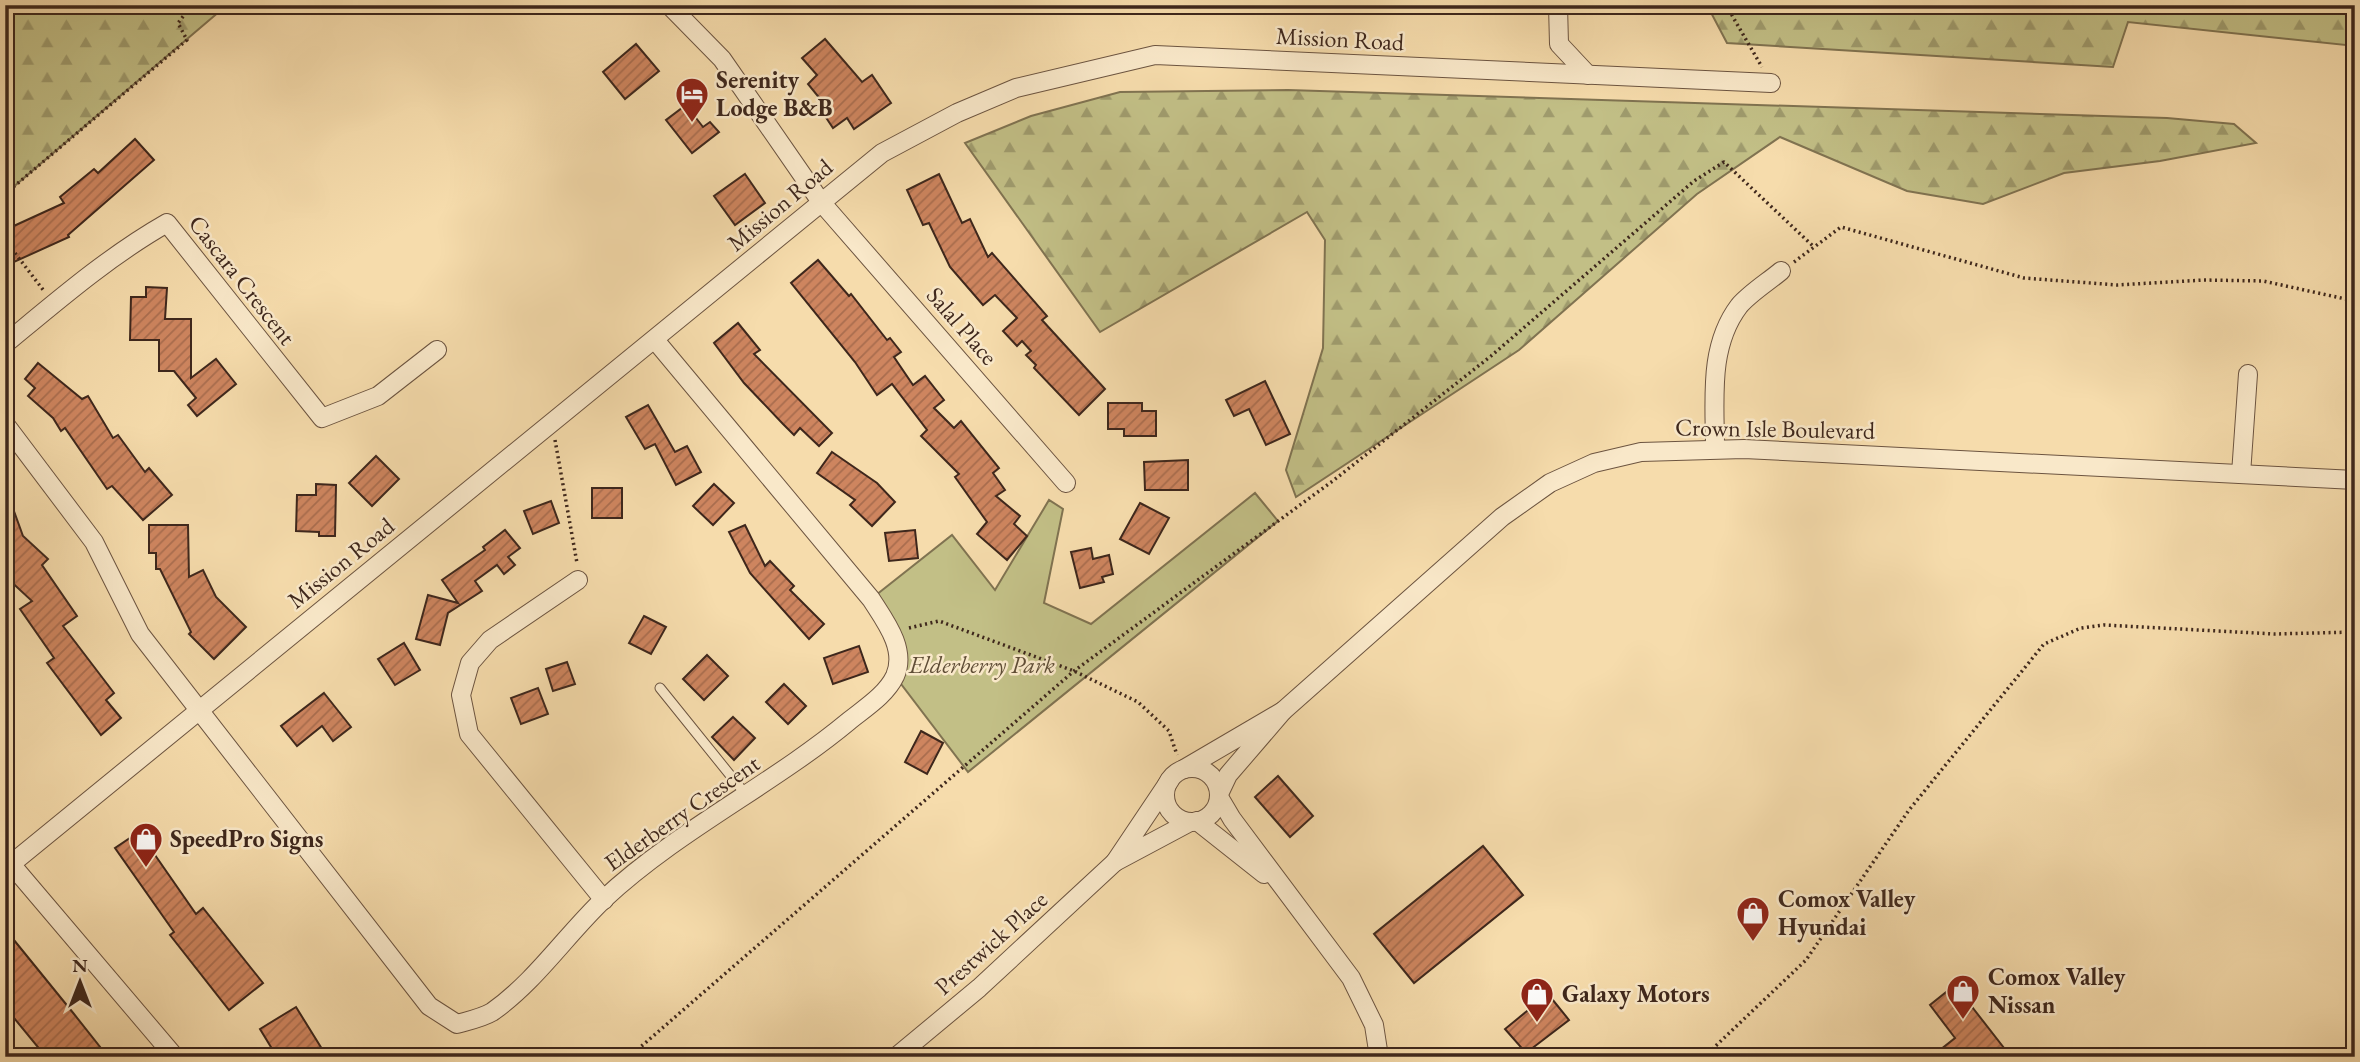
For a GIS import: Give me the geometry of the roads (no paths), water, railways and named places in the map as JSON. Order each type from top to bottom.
[{"type":"street","name":"Salal Place","points":[[669,5],[722,59],[821,202],[1066,483]]},
{"type":"street","points":[[1558,5],[1559,44],[1588,75]]},
{"type":"street","name":"Mission Road","points":[[7,864],[553,424],[882,153],[957,113],[1016,88],[1156,55],[1771,83]]},
{"type":"street","name":"Cascara Crescent","points":[[5,344],[53,304],[167,223],[322,418],[378,396],[437,350]]},
{"type":"street","points":[[1715,449],[1715,384],[1720,338],[1741,304],[1781,271]]},
{"type":"street","name":"Elderberry Crescent","points":[[199,710],[429,1006],[457,1024],[490,1013],[557,953],[604,900],[682,838],[812,752],[883,693],[895,676],[900,658],[891,631],[871,599],[655,340]]},
{"type":"street","points":[[2241,474],[2248,374]]},
{"type":"street","points":[[5,424],[94,542],[140,634],[199,710]]},
{"type":"street","name":"Crown Isle Boulevard","points":[[1219,795],[1228,775],[1283,711],[1467,547],[1549,483],[1594,463],[1641,452],[1715,449],[2355,480]]},
{"type":"street","points":[[578,580],[491,640],[470,663],[461,695],[469,734],[604,900]]},
{"type":"street","name":"Crown Isle Boulevard","points":[[1179,774],[1283,711]]},
{"type":"street","points":[[1290,898],[1241,853],[1193,822],[1181,819],[1168,807],[1165,798],[1179,774],[1206,772],[1216,782],[1219,795],[1232,819],[1351,978],[1374,1025],[1379,1057]]},
{"type":"street","name":"Prestwick Place","points":[[896,1057],[979,988],[1115,862],[1179,774]]},
{"type":"street","points":[[1193,822],[1212,813],[1219,795]]},
{"type":"street","name":"Prestwick Place","points":[[1115,862],[1193,822]]},
{"type":"street","points":[[7,864],[174,1057]]},
{"type":"lane","points":[[660,688],[747,796]]},
{"type":"place","name":"Serenity Lodge B&B","points":[[692,124]]},
{"type":"place","name":"SpeedPro Signs","points":[[146,869]]},
{"type":"place","name":"Comox Valley Hyundai","points":[[1753,943]]},
{"type":"place","name":"Comox Valley Nissan","points":[[1963,1021]]},
{"type":"place","name":"Galaxy Motors","points":[[1537,1024]]},
{"type":"park label","name":"Elderberry Park","points":[[982,665]]}]
